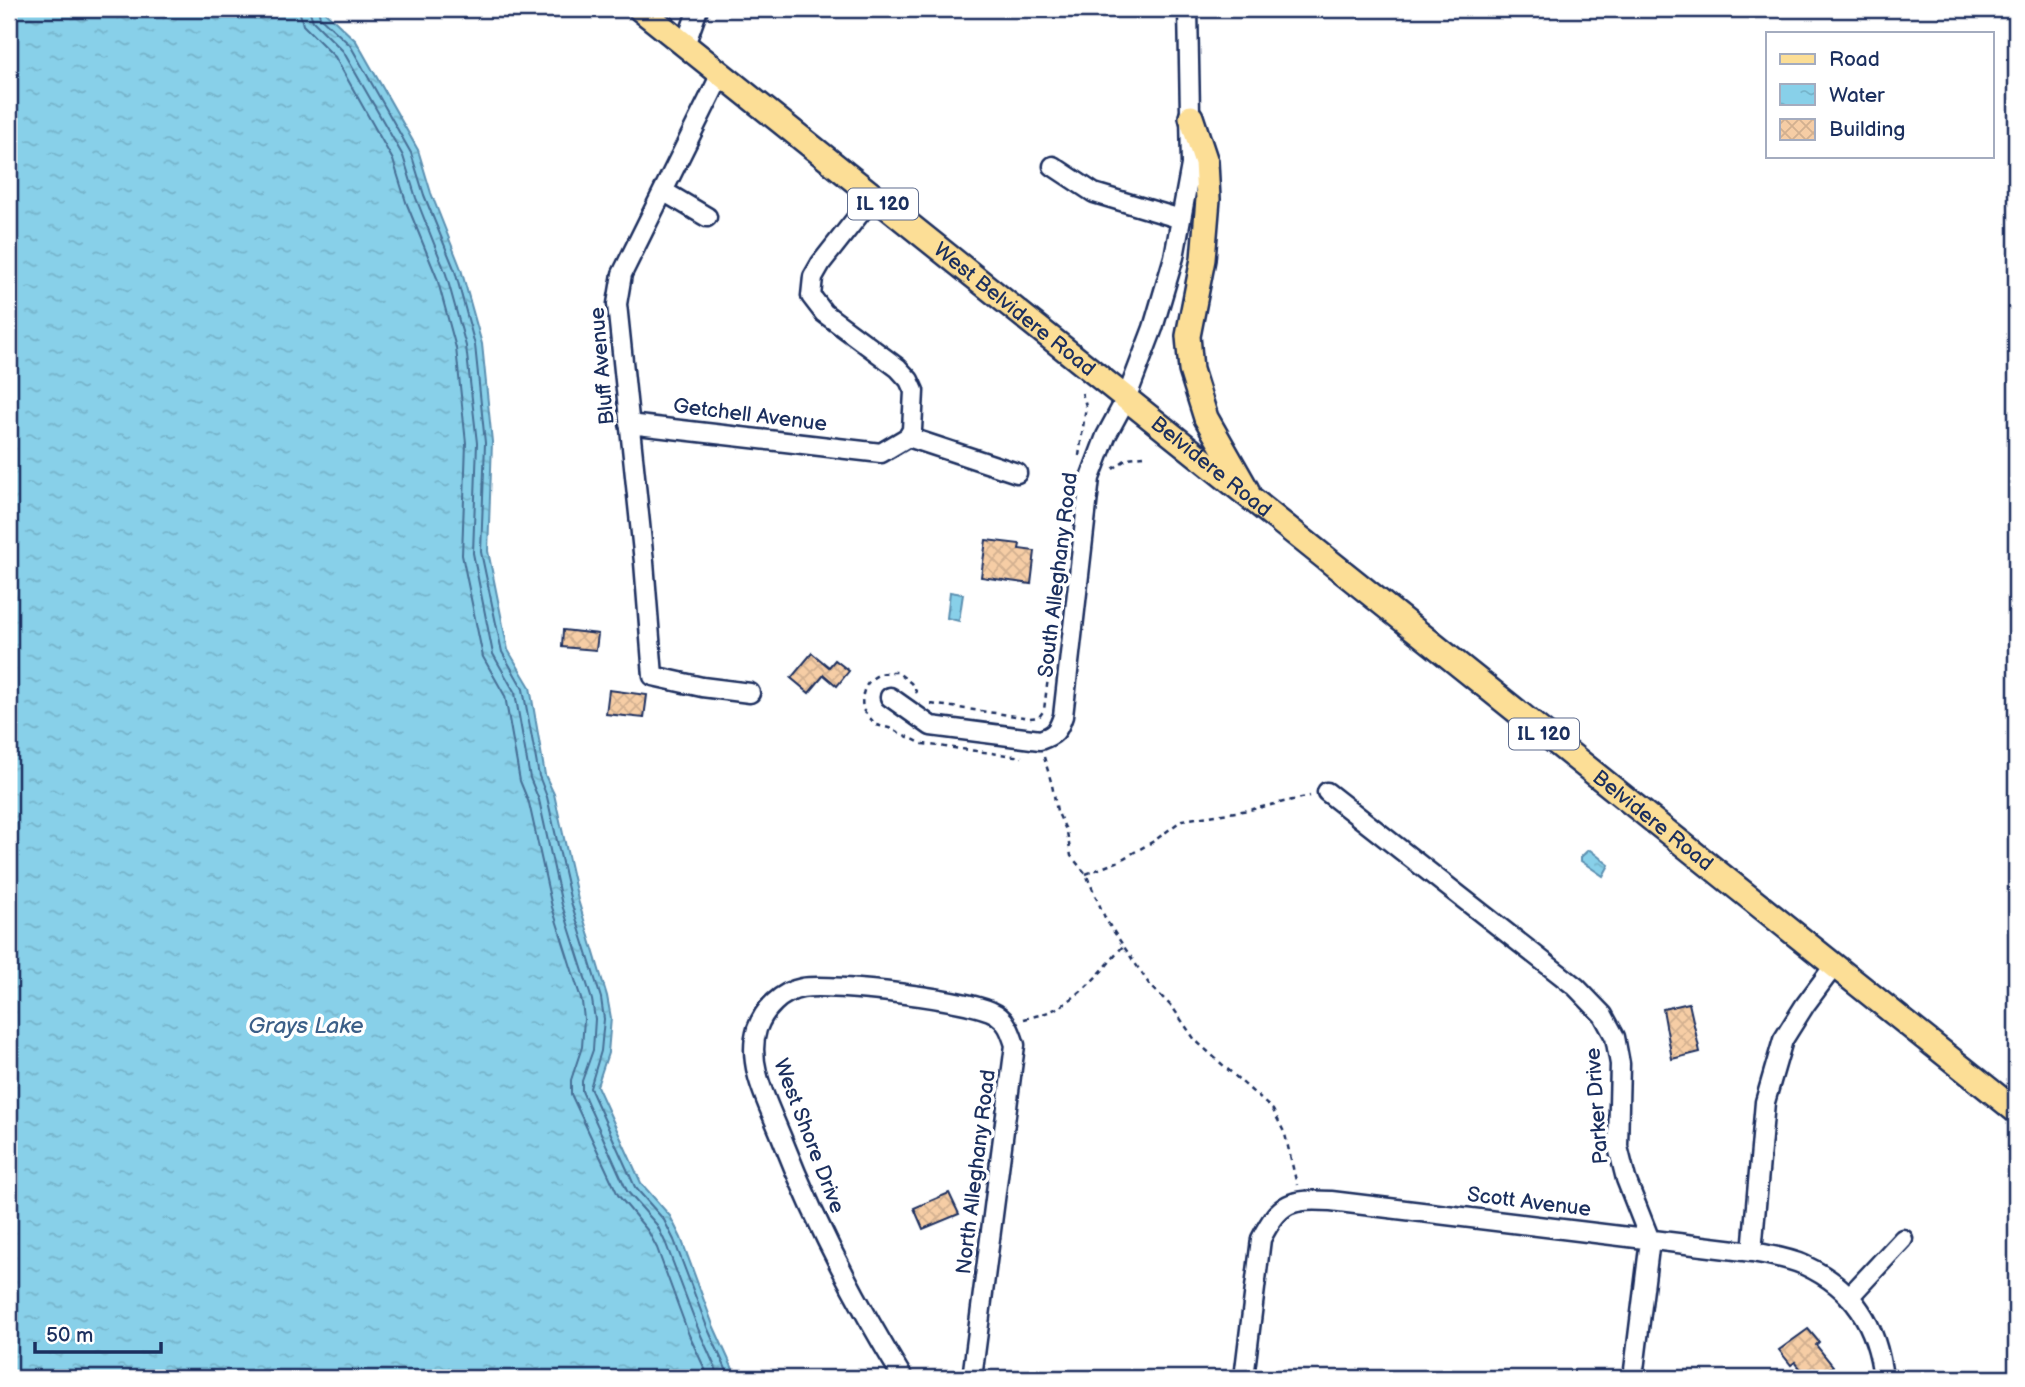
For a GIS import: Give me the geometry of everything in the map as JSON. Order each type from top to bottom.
[{"type":"main road","name":"West Belvidere Road","points":[[640,9],[1126,399]]},
{"type":"main road","points":[[1191,117],[1206,162],[1208,200],[1203,258],[1188,336],[1191,370],[1206,418],[1254,501]]},
{"type":"main road","name":"Belvidere Road","points":[[1126,399],[2016,1111]]},
{"type":"street","points":[[685,45],[698,9]]},
{"type":"street","name":"South Alleghany Road","points":[[1044,751],[1059,730],[1063,716],[1090,478],[1106,436],[1126,399],[1153,327],[1174,257],[1191,165],[1188,9]]},
{"type":"street","name":"Bluff Avenue","points":[[721,74],[622,274],[617,304],[653,676],[702,687],[750,692]]},
{"type":"street","points":[[1053,166],[1094,193],[1181,219]]},
{"type":"street","points":[[663,191],[708,217]]},
{"type":"street","points":[[873,197],[813,276],[811,296],[824,313],[898,368],[909,380],[914,391],[912,430],[908,437],[1017,473]]},
{"type":"street","name":"Getchell Avenue","points":[[629,424],[881,453],[908,437]]},
{"type":"street","points":[[890,697],[931,726],[1044,751]]},
{"type":"street","name":"Parker Drive","points":[[1327,792],[1576,987],[1602,1014],[1615,1037],[1620,1064],[1618,1147],[1626,1179],[1650,1240],[1633,1378]]},
{"type":"street","points":[[1752,1252],[1765,1102],[1783,1040],[1834,966]]},
{"type":"street","name":"West Shore Drive","points":[[903,1378],[867,1319],[806,1200],[757,1075],[755,1041],[765,1011],[779,999],[800,988],[825,986],[961,1003],[998,1015],[1009,1026]]},
{"type":"street","name":"North Alleghany Road","points":[[972,1378],[1015,1045],[1009,1026]]},
{"type":"street","points":[[1244,1378],[1261,1239],[1268,1225],[1284,1207],[1301,1200]]},
{"type":"street","name":"Scott Avenue","points":[[1301,1200],[1331,1201],[1752,1252],[1803,1264],[1833,1280],[1861,1311],[1876,1338],[1883,1378]]},
{"type":"street","points":[[1849,1297],[1903,1239]]},
{"type":"path","points":[[1078,461],[1086,406],[1082,393]]},
{"type":"path","points":[[1108,475],[1128,458],[1144,456]]},
{"type":"path","points":[[1062,560],[1062,542],[1066,528]]},
{"type":"path","points":[[926,701],[944,707],[1038,717],[1044,710],[1052,647]]},
{"type":"path","points":[[920,697],[905,677],[887,672],[878,674],[865,685],[862,704],[871,721],[923,744],[1022,757]]},
{"type":"path","points":[[1034,758],[1044,751],[1057,811],[1067,832],[1071,856],[1086,874],[1101,909],[1123,946],[1149,984],[1173,1008],[1195,1040],[1273,1110],[1281,1123],[1301,1200]]},
{"type":"path","points":[[1086,874],[1117,862],[1154,841],[1182,820],[1248,810],[1327,792]]},
{"type":"path","points":[[1009,1026],[1045,1014],[1072,998],[1104,970],[1123,946]]},
{"type":"water","name":"Grays Lake","points":[[9,9],[322,9],[356,41],[418,150],[431,193],[461,269],[482,344],[492,442],[488,551],[508,650],[530,687],[545,775],[554,794],[578,900],[607,996],[611,1018],[608,1053],[597,1086],[641,1183],[670,1216],[681,1238],[713,1325],[737,1378],[9,1378]]},
{"type":"water","points":[[950,592],[963,594],[959,621],[947,618]]},
{"type":"water","points":[[1590,850],[1609,865],[1603,876],[1581,861],[1581,857]]},
{"type":"building","points":[[986,540],[1020,544],[1019,549],[1035,551],[1031,584],[981,577]]},
{"type":"building","points":[[563,630],[598,634],[596,650],[562,647]]},
{"type":"building","points":[[812,653],[829,667],[835,660],[849,671],[837,686],[824,675],[809,693],[791,678]]},
{"type":"building","points":[[609,690],[647,695],[644,718],[606,714]]},
{"type":"building","points":[[1689,1003],[1700,1052],[1672,1059],[1663,1009]]},
{"type":"building","points":[[949,1193],[959,1214],[923,1229],[914,1208]]},
{"type":"building","points":[[1808,1329],[1819,1342],[1816,1345],[1833,1366],[1817,1378],[1808,1378],[1795,1362],[1791,1365],[1779,1350]]}]
